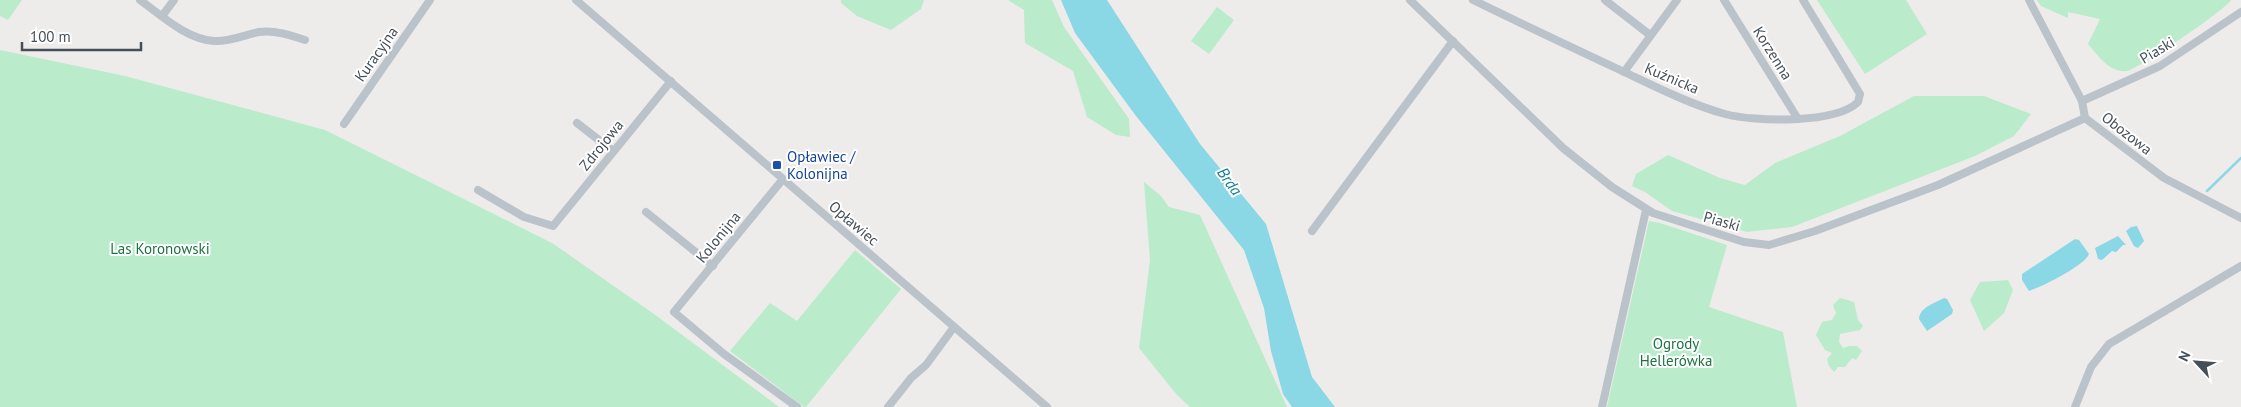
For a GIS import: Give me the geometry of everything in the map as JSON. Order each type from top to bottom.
[{"type":"street","points":[[140,0],[187,32],[212,41],[226,41],[262,32],[281,32],[305,40]]},
{"type":"street","points":[[162,16],[174,0]]},
{"type":"street","name":"Kuracyjna","points":[[344,124],[430,0]]},
{"type":"street","name":"Opławiec","points":[[576,0],[1047,407]]},
{"type":"street","name":"Piaski","points":[[1410,0],[1563,148],[1612,187],[1646,210],[1720,236],[1763,245],[1776,244],[1938,185],[2085,118]]},
{"type":"street","name":"Kuźnicka","points":[[1473,0],[1624,72],[1727,114],[1798,120],[1831,114],[1856,105],[1860,99],[1859,89],[1803,0]]},
{"type":"street","points":[[1607,0],[1650,35]]},
{"type":"street","points":[[1624,72],[1677,0]]},
{"type":"street","name":"Korzenna","points":[[1724,0],[1798,120]]},
{"type":"street","name":"Obozowa","points":[[2029,0],[2082,102],[2085,118],[2164,178],[2241,218]]},
{"type":"street","name":"Piaski","points":[[2082,102],[2160,66],[2241,12]]},
{"type":"street","points":[[1312,230],[1453,41]]},
{"type":"street","name":"Zdrojowa","points":[[478,190],[524,217],[553,226],[671,81]]},
{"type":"street","points":[[577,123],[613,151]]},
{"type":"street","name":"Kolonijna","points":[[783,179],[674,312],[724,354],[797,407]]},
{"type":"street","points":[[1602,407],[1646,210]]},
{"type":"street","points":[[646,212],[713,266]]},
{"type":"street","points":[[2075,407],[2091,367],[2109,344],[2241,266]]},
{"type":"street","points":[[888,407],[911,378],[926,365],[954,327]]},
{"type":"green space","points":[[0,0],[22,0],[8,20],[0,16]]},
{"type":"green space","points":[[841,0],[924,0],[921,9],[891,30],[857,16],[841,3]]},
{"type":"green space","points":[[1008,0],[1052,0],[1064,27],[1129,119],[1130,137],[1116,135],[1087,117],[1073,71],[1025,43],[1024,10]]},
{"type":"green space","points":[[1817,0],[1906,0],[1927,34],[1865,74]]},
{"type":"green space","points":[[2037,0],[2231,0],[2215,15],[2182,38],[2134,68],[2121,71],[2109,66],[2088,44],[2100,19],[2068,12],[2068,18],[2041,6]]},
{"type":"green space","points":[[1217,7],[1234,20],[1209,54],[1191,41]]},
{"type":"green space","name":"Las Koronowski","points":[[0,50],[125,76],[325,130],[552,243],[654,314],[779,407],[0,407]]},
{"type":"green space","points":[[1914,96],[1984,96],[2031,114],[2014,136],[1975,156],[1792,227],[1747,232],[1672,211],[1645,192],[1632,186],[1636,174],[1668,155],[1720,178],[1745,185],[1775,163],[1840,136]]},
{"type":"green space","points":[[1144,182],[1161,196],[1169,207],[1200,215],[1287,407],[1190,407],[1177,395],[1139,348],[1150,260]]},
{"type":"green space","name":"Ogrody Hellerówka","points":[[1649,221],[1727,245],[1709,307],[1783,332],[1797,407],[1607,407]]},
{"type":"green space","points":[[855,250],[901,289],[806,407],[804,407],[730,351],[770,303],[797,321]]},
{"type":"green space","points":[[2008,280],[2013,290],[2004,313],[1984,331],[1970,300],[1980,282]]},
{"type":"green space","points":[[1840,298],[1854,302],[1858,320],[1863,326],[1860,330],[1840,334],[1839,342],[1843,348],[1857,346],[1862,351],[1856,360],[1852,358],[1845,367],[1838,367],[1834,372],[1829,366],[1827,359],[1832,353],[1825,350],[1816,335],[1822,322],[1832,320],[1836,313],[1833,305]]},
{"type":"water","name":"Brda","points":[[1061,0],[1107,0],[1200,144],[1266,224],[1312,377],[1335,407],[1292,407],[1283,394],[1271,351],[1264,308],[1244,250],[1136,116],[1075,33]]},
{"type":"water","points":[[2137,226],[2144,241],[2138,248],[2134,246],[2126,231],[2131,227]]},
{"type":"water","points":[[2118,236],[2126,245],[2123,245],[2116,252],[2112,251],[2102,260],[2098,259],[2095,248]]},
{"type":"water","points":[[2075,239],[2079,240],[2089,254],[2086,259],[2062,275],[2029,291],[2022,280],[2022,274]]},
{"type":"water","points":[[1944,298],[1947,299],[1953,310],[1952,314],[1927,331],[1919,319],[1922,311]]},
{"type":"waterway","points":[[2207,191],[2241,158]]},
{"type":"place","name":"Opławiec / Kolonijna","points":[[777,165]]}]
